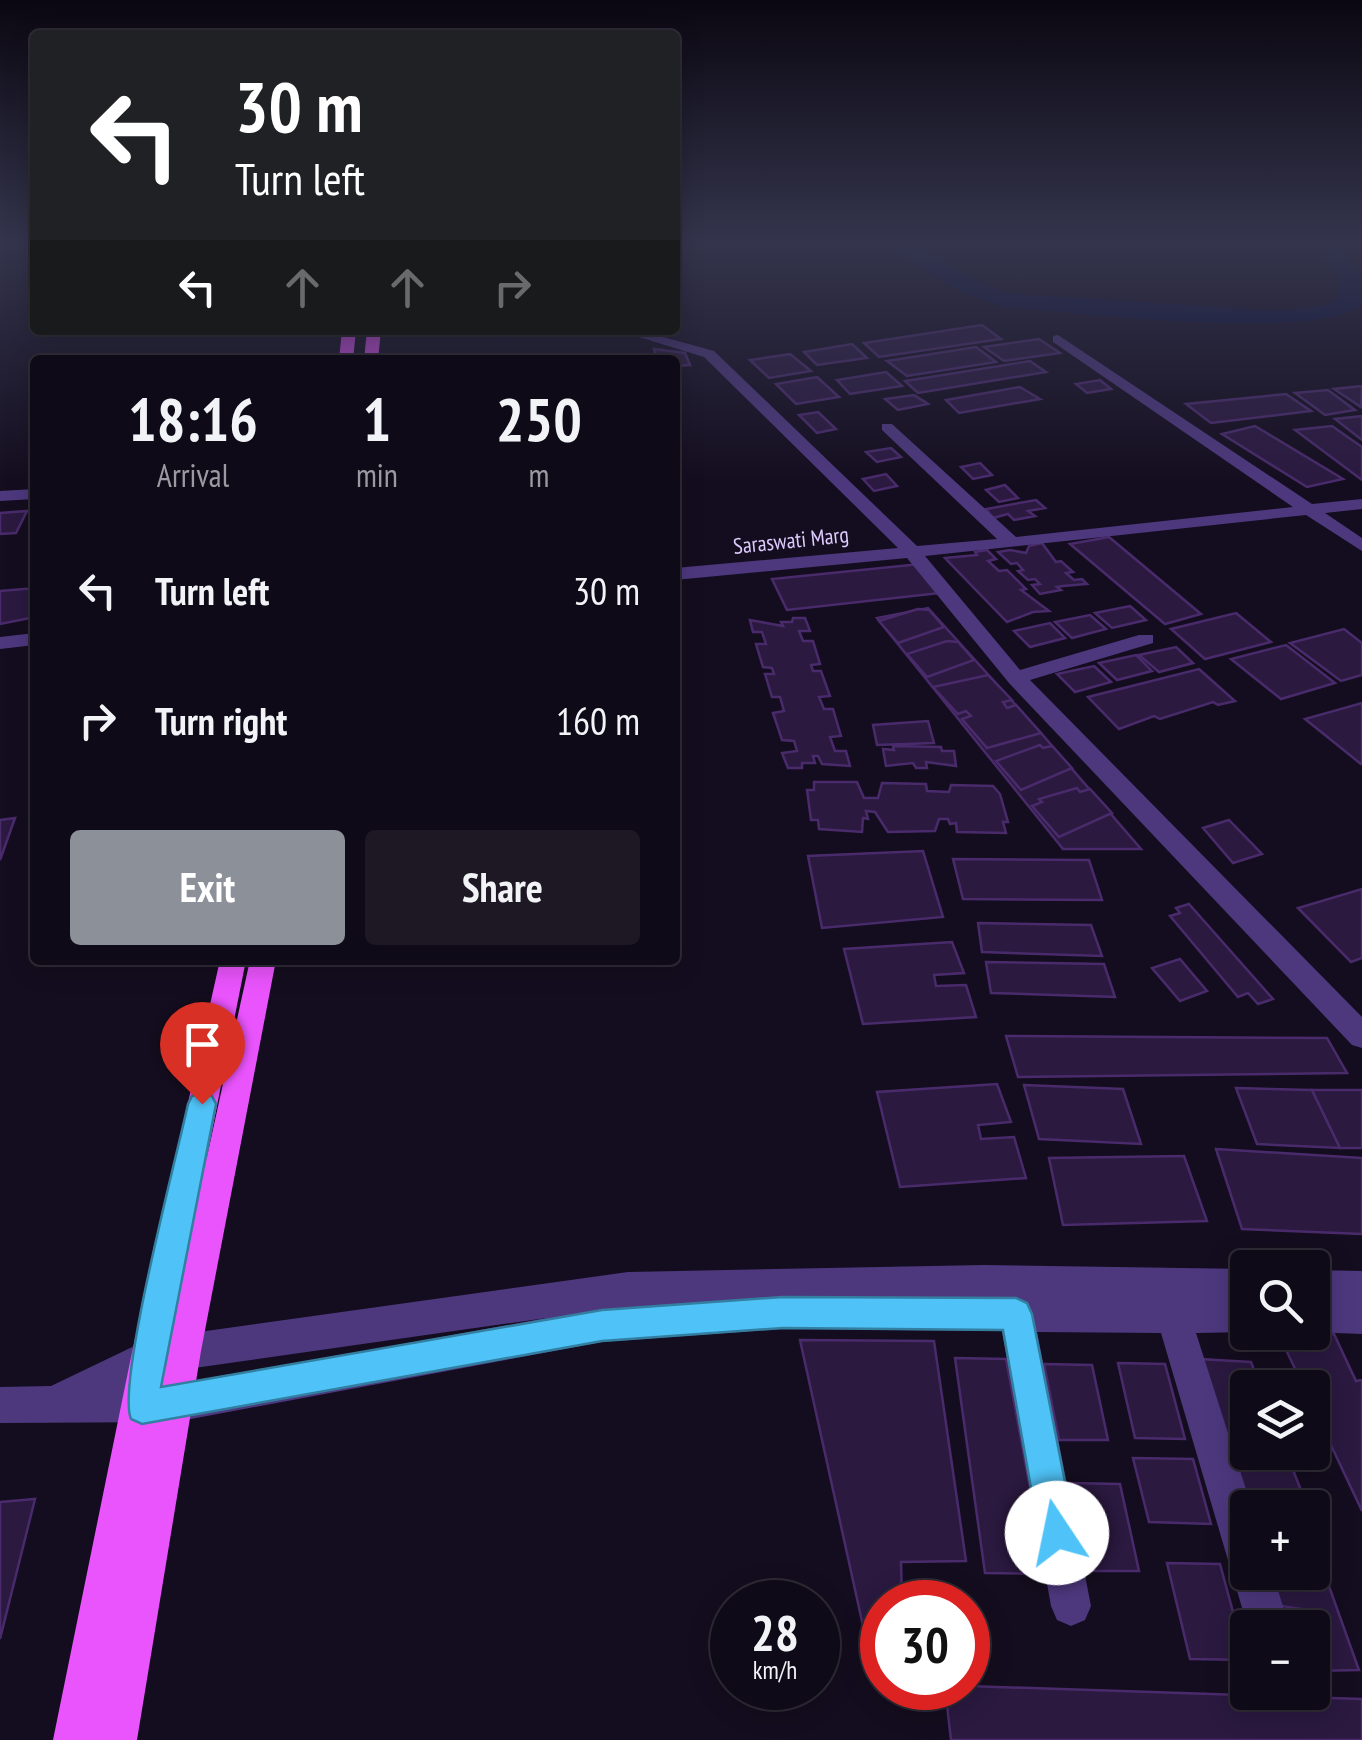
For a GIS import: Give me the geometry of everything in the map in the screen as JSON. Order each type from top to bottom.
[{"type":"main road","points":[[115,1740],[166,1354],[231,965]]},
{"type":"main road","points":[[166,1354],[262,965]]},
{"type":"main road","points":[[75,1740],[159,1405]]},
{"type":"street","points":[[640,335],[713,356],[911,551],[1016,678],[1362,1036]]},
{"type":"street","points":[[1058,339],[1362,546]]},
{"type":"street","points":[[887,427],[1012,544]]},
{"type":"street","points":[[0,496],[30,494]]},
{"type":"street","name":"Saraswati Marg","points":[[680,574],[1012,544],[1362,504]]},
{"type":"street","points":[[0,643],[30,640]]},
{"type":"street","points":[[1016,678],[1146,640]]},
{"type":"street","points":[[59,1401],[166,1354],[628,1289],[984,1282],[1230,1286]]},
{"type":"street","points":[[1330,1287],[1362,1288]]},
{"type":"street","points":[[0,1405],[59,1401],[159,1405],[602,1326],[783,1312],[1230,1316]]},
{"type":"street","points":[[1016,1314],[1071,1606]]},
{"type":"street","points":[[1173,1315],[1230,1500]]},
{"type":"street","points":[[1330,1316],[1362,1317]]},
{"type":"building","points":[[982,325],[1001,339],[879,357],[864,343]]},
{"type":"building","points":[[1039,339],[1060,353],[1004,361],[984,347]]},
{"type":"building","points":[[852,344],[867,358],[817,365],[804,352]]},
{"type":"building","points":[[976,347],[996,362],[907,376],[887,361]]},
{"type":"building","points":[[654,349],[685,353],[690,365],[680,366],[680,355],[656,355]]},
{"type":"building","points":[[790,354],[811,371],[769,378],[750,360]]},
{"type":"building","points":[[1030,361],[1046,372],[918,393],[905,381]]},
{"type":"building","points":[[886,372],[902,386],[850,394],[837,380]]},
{"type":"building","points":[[817,377],[839,397],[796,404],[776,384]]},
{"type":"building","points":[[1100,380],[1111,389],[1087,393],[1076,384]]},
{"type":"building","points":[[1362,386],[1361,407],[1334,389]]},
{"type":"building","points":[[1020,387],[1040,399],[959,413],[946,400]]},
{"type":"building","points":[[1328,390],[1355,410],[1325,415],[1295,393]]},
{"type":"building","points":[[1286,394],[1311,411],[1211,423],[1186,404]]},
{"type":"building","points":[[914,395],[928,404],[898,410],[885,399]]},
{"type":"building","points":[[818,412],[836,429],[817,433],[799,415]]},
{"type":"building","points":[[1362,416],[1362,440],[1335,419]]},
{"type":"building","points":[[1255,426],[1343,479],[1307,487],[1222,434]]},
{"type":"building","points":[[1332,426],[1362,447],[1362,480],[1295,430]]},
{"type":"building","points":[[891,448],[901,457],[877,462],[866,452]]},
{"type":"building","points":[[980,463],[992,475],[973,479],[961,467]]},
{"type":"building","points":[[886,474],[897,486],[874,491],[863,479]]},
{"type":"building","points":[[1005,485],[1018,498],[999,502],[986,490]]},
{"type":"building","points":[[1036,500],[1045,508],[1028,511],[1035,516],[1014,520],[1008,514],[993,518],[986,509]]},
{"type":"building","points":[[27,511],[16,533],[0,534],[0,513]]},
{"type":"building","points":[[1109,537],[1201,614],[1165,624],[1070,544]]},
{"type":"building","points":[[1042,543],[1056,562],[1061,561],[1073,572],[1066,573],[1087,584],[1057,587],[1061,590],[1040,594],[1032,585],[1040,584],[1035,579],[1028,580],[1018,571],[1023,570],[1017,563],[1011,564],[998,552],[1026,553],[1029,546]]},
{"type":"building","points":[[987,550],[996,559],[988,561],[999,571],[1007,570],[1026,589],[1021,590],[1049,611],[1033,612],[1007,622],[945,558],[977,555],[975,552]]},
{"type":"building","points":[[920,564],[940,593],[787,610],[772,579]]},
{"type":"building","points":[[30,588],[30,618],[0,624],[0,591]]},
{"type":"building","points":[[1130,606],[1146,620],[1112,628],[1095,613]]},
{"type":"building","points":[[928,608],[1141,849],[1063,849],[877,618]]},
{"type":"building","points":[[918,609],[929,610],[944,627],[898,643],[879,621]]},
{"type":"building","points":[[1236,613],[1271,642],[1205,659],[1171,629]]},
{"type":"building","points":[[1090,615],[1106,629],[1072,638],[1055,622]]},
{"type":"building","points":[[793,618],[805,618],[810,631],[799,631],[803,641],[813,641],[820,664],[811,665],[813,671],[821,671],[830,696],[819,697],[824,709],[833,709],[841,736],[830,737],[835,751],[846,751],[850,766],[822,764],[818,756],[813,756],[815,763],[788,768],[782,753],[797,751],[794,741],[782,740],[773,713],[784,711],[780,697],[772,697],[765,674],[774,674],[772,668],[763,667],[756,644],[766,644],[762,632],[753,632],[750,620],[783,626],[781,622],[792,622]]},
{"type":"building","points":[[1050,623],[1065,638],[1030,647],[1014,631]]},
{"type":"building","points":[[1344,629],[1362,643],[1362,675],[1341,681],[1290,643]]},
{"type":"building","points":[[947,641],[958,642],[974,660],[927,677],[907,654]]},
{"type":"building","points":[[1286,645],[1335,683],[1281,699],[1231,659]]},
{"type":"building","points":[[1176,647],[1193,663],[1159,672],[1139,655]]},
{"type":"building","points":[[1136,655],[1152,671],[1117,680],[1099,663]]},
{"type":"building","points":[[1094,666],[1111,682],[1075,692],[1057,674]]},
{"type":"building","points":[[1199,669],[1235,701],[1218,705],[1213,702],[1160,719],[1154,716],[1119,729],[1088,697]]},
{"type":"building","points":[[988,675],[1012,700],[1003,702],[1007,708],[1016,705],[1041,733],[987,748],[962,719],[971,716],[966,711],[958,714],[933,687]]},
{"type":"building","points":[[1362,703],[1362,763],[1361,764],[1305,719]]},
{"type":"building","points":[[928,721],[934,743],[877,745],[873,725]]},
{"type":"building","points":[[1040,745],[1052,746],[1072,768],[1021,790],[996,761]]},
{"type":"building","points":[[893,746],[954,751],[956,766],[926,762],[927,768],[916,768],[913,763],[886,766],[883,749],[894,750]]},
{"type":"building","points":[[814,782],[857,782],[864,798],[878,798],[882,783],[926,784],[927,791],[949,792],[951,785],[993,786],[1000,794],[1008,822],[1003,822],[1006,833],[957,832],[956,823],[950,824],[948,819],[939,819],[935,831],[888,832],[875,812],[866,811],[868,819],[863,818],[862,832],[819,829],[818,820],[811,820],[807,790],[814,790]]},
{"type":"building","points":[[1077,788],[1080,792],[1090,789],[1112,813],[1059,837],[1032,806],[1042,802],[1039,799]]},
{"type":"building","points":[[15,818],[0,860],[0,820]]},
{"type":"building","points":[[1229,820],[1262,854],[1233,863],[1203,828]]},
{"type":"building","points":[[923,851],[943,917],[822,928],[808,856]]},
{"type":"building","points":[[953,859],[1089,860],[1102,900],[963,899]]},
{"type":"building","points":[[1362,889],[1362,958],[1351,962],[1298,908]]},
{"type":"building","points":[[1189,904],[1273,999],[1258,1004],[1248,993],[1238,997],[1170,916],[1180,913],[1176,908]]},
{"type":"building","points":[[978,923],[1091,925],[1102,956],[982,952]]},
{"type":"building","points":[[952,942],[964,973],[934,975],[936,986],[966,985],[976,1017],[863,1024],[844,949]]},
{"type":"building","points":[[1180,959],[1207,991],[1180,1001],[1152,968]]},
{"type":"building","points":[[986,962],[1104,964],[1115,997],[991,993]]},
{"type":"building","points":[[1006,1036],[1327,1038],[1347,1073],[1018,1077]]},
{"type":"building","points":[[997,1084],[1011,1122],[978,1125],[981,1139],[1014,1137],[1026,1178],[900,1187],[877,1092]]},
{"type":"building","points":[[1024,1085],[1123,1089],[1141,1144],[1039,1139]]},
{"type":"building","points":[[1236,1088],[1312,1090],[1340,1148],[1257,1144]]},
{"type":"building","points":[[1312,1090],[1362,1090],[1362,1148],[1340,1148]]},
{"type":"building","points":[[1216,1149],[1362,1158],[1362,1234],[1242,1229]]},
{"type":"building","points":[[1184,1156],[1207,1221],[1063,1225],[1049,1158]]},
{"type":"building","points":[[1330,1334],[1334,1334],[1356,1381],[1362,1380],[1362,1511],[1330,1443],[1330,1370],[1296,1370],[1286,1350],[1330,1350]]},
{"type":"building","points":[[800,1340],[934,1341],[966,1561],[901,1562],[901,1580],[860,1580],[860,1612]]},
{"type":"building","points":[[955,1358],[1006,1359],[1046,1574],[985,1573]]},
{"type":"building","points":[[1200,1359],[1251,1362],[1254,1370],[1230,1370],[1230,1457]]},
{"type":"building","points":[[1118,1363],[1165,1364],[1185,1439],[1135,1438]]},
{"type":"building","points":[[1044,1364],[1092,1365],[1108,1440],[1059,1440]]},
{"type":"building","points":[[1133,1458],[1193,1459],[1211,1524],[1149,1522]]},
{"type":"building","points":[[1234,1470],[1293,1470],[1301,1490],[1240,1490]]},
{"type":"building","points":[[1069,1483],[1120,1484],[1139,1571],[1086,1571]]},
{"type":"building","points":[[35,1499],[0,1639],[0,1502]]},
{"type":"building","points":[[1167,1563],[1220,1564],[1232,1610],[1230,1660],[1190,1659]]},
{"type":"building","points":[[1330,1589],[1359,1670],[1330,1671],[1330,1610],[1281,1606],[1276,1590]]},
{"type":"building","points":[[990,1687],[1230,1695],[1230,1710],[1330,1710],[1330,1698],[1362,1699],[1362,1740],[951,1740],[948,1710],[990,1710]]},
{"type":"route","points":[[202,1104],[142,1407],[602,1326],[783,1312],[1016,1314],[1057,1533]]}]
